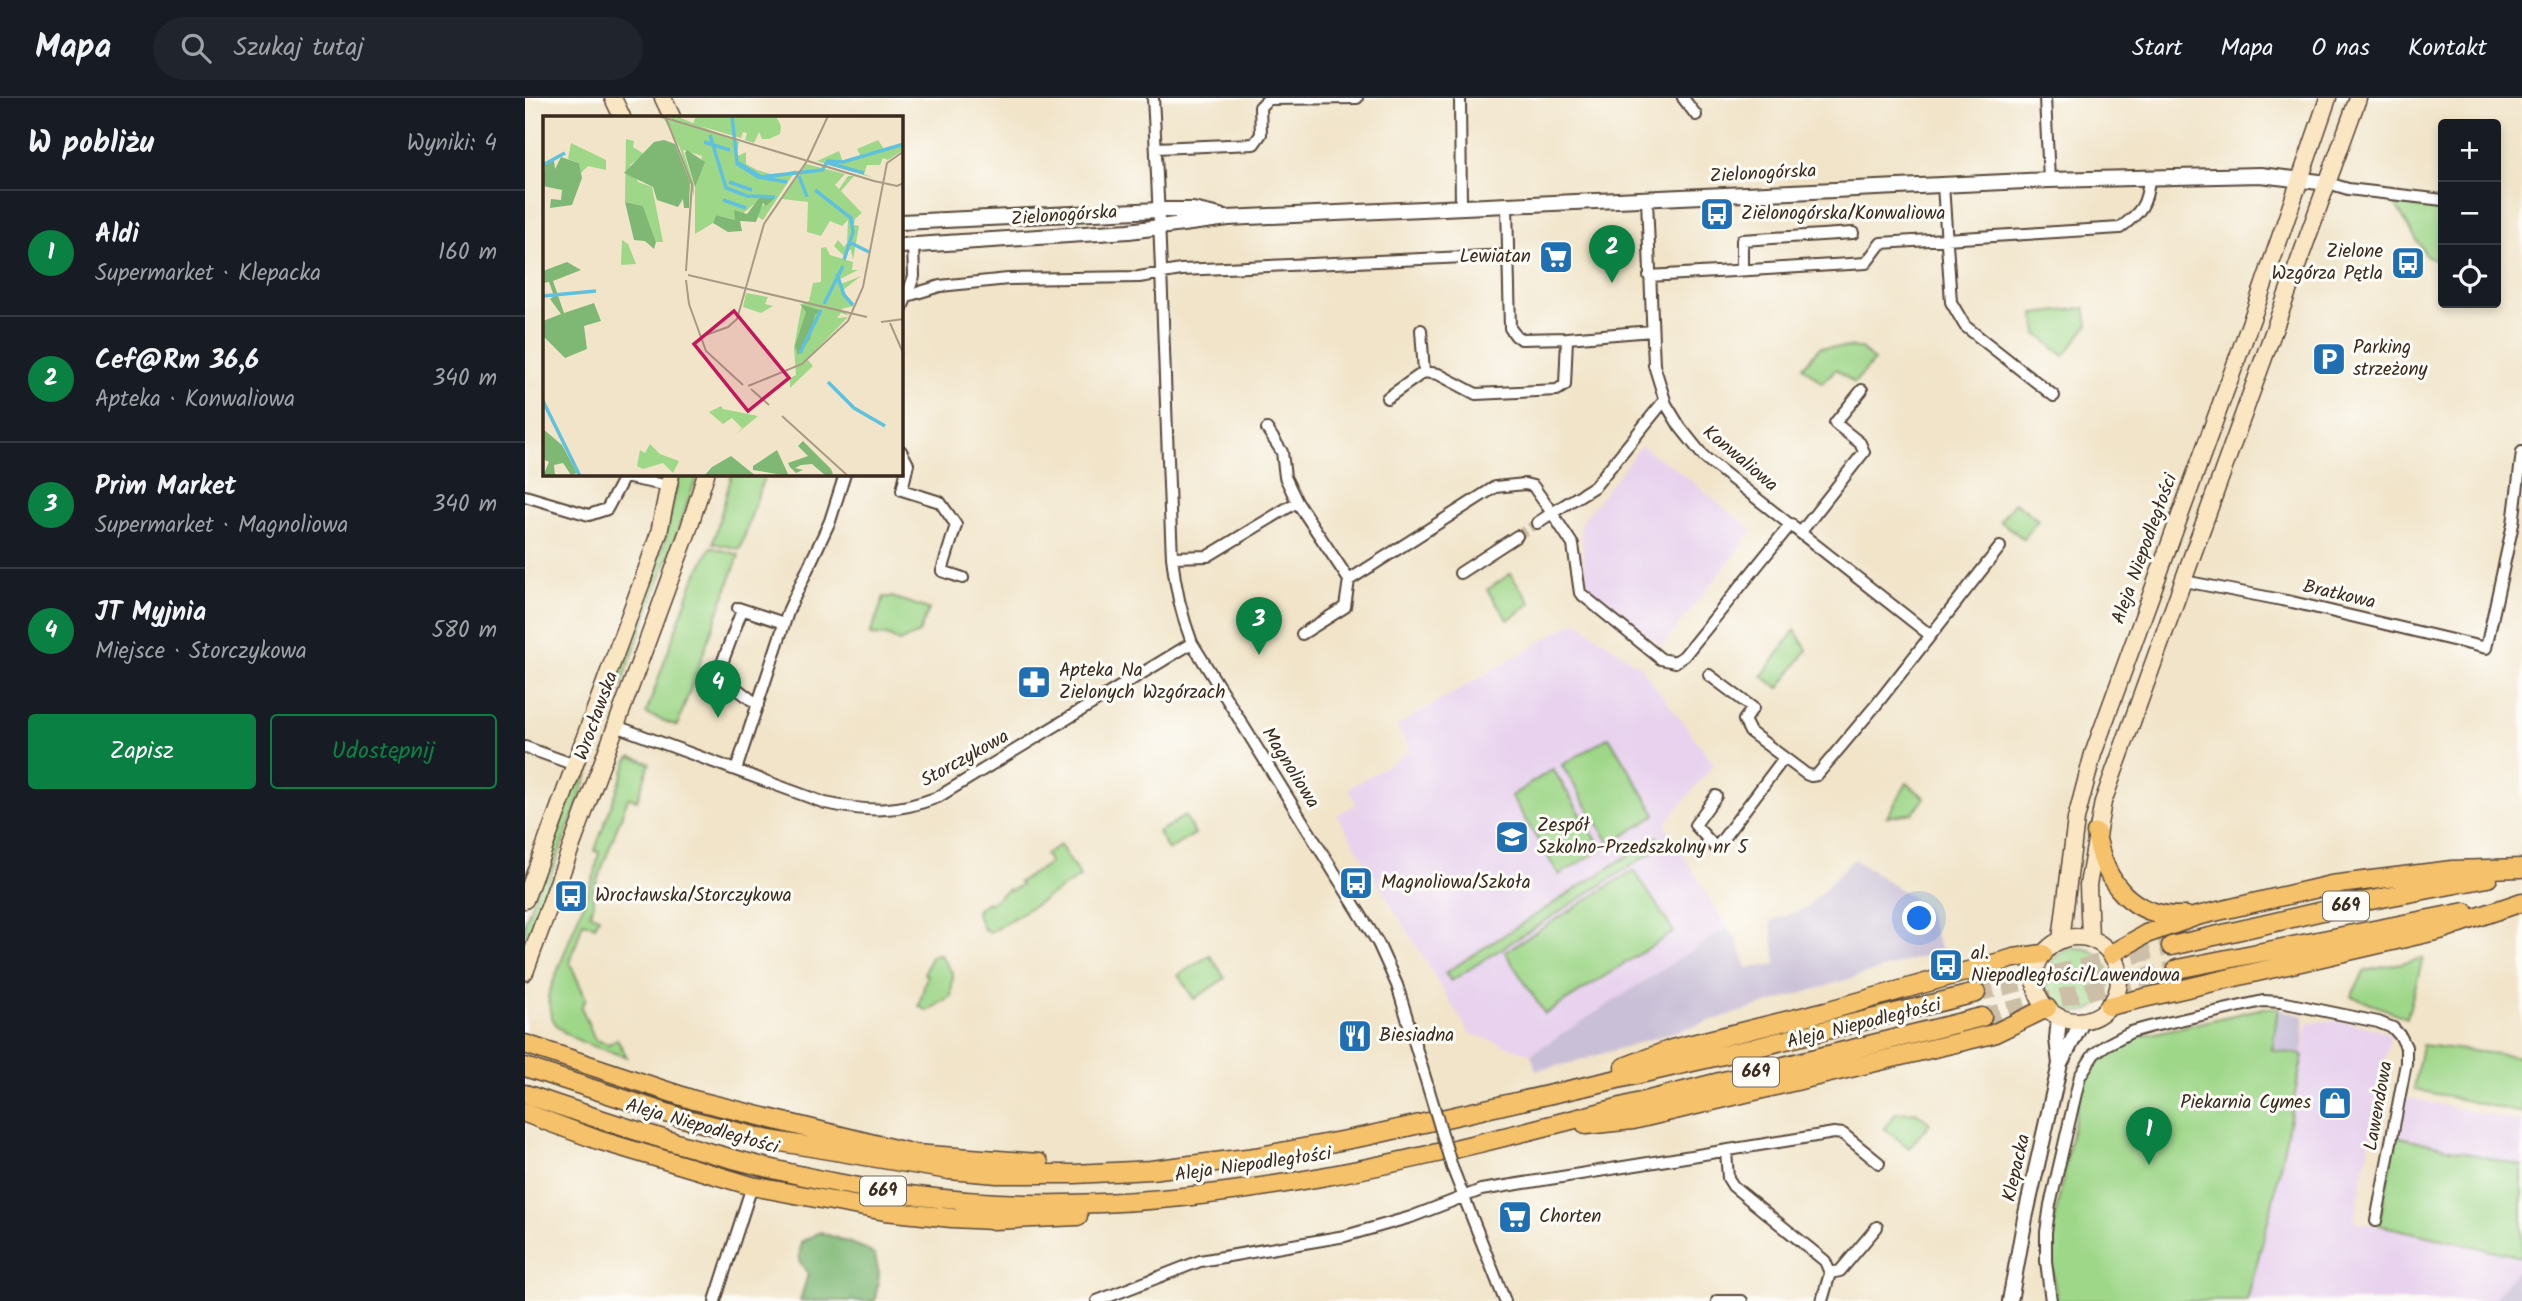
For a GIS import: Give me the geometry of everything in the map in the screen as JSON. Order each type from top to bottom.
[{"type":"main road","points":[[613,98],[622,116]]},
{"type":"main road","points":[[663,98],[672,116]]},
{"type":"main road","name":"Aleja Niepodległości","points":[[2061,940],[2068,868],[2082,787],[2328,98]]},
{"type":"main road","points":[[2090,939],[2088,885],[2103,802],[2358,98]]},
{"type":"main road","name":"Wrocławska","points":[[525,972],[688,531],[705,476]]},
{"type":"main road","name":"Wrocławska","points":[[525,900],[647,568],[659,533],[670,480]]},
{"type":"main road","points":[[2096,832],[2106,868],[2123,894],[2151,912],[2167,916],[2197,916]]},
{"type":"main road","points":[[2111,954],[2147,934],[2197,916],[2364,880],[2452,870],[2522,870]]},
{"type":"main road","name":"669","points":[[2171,946],[2366,901],[2522,870]]},
{"type":"main road","points":[[2109,1006],[2440,930],[2522,902]]},
{"type":"main road","name":"669","points":[[2177,969],[2392,925],[2522,902]]},
{"type":"main road","points":[[1530,1131],[1633,1120],[1719,1101],[1806,1077],[1993,1034],[2053,1013],[2083,1020],[2102,1013],[2109,1006],[2118,986],[2116,964],[2105,947],[2090,939],[2070,937],[2061,940],[2043,954],[2036,967],[2035,982],[2038,996],[2053,1013]]},
{"type":"main road","points":[[1569,1088],[1672,1049],[1826,1011],[2014,958],[2043,954]]},
{"type":"main road","name":"Aleja Niepodległości","points":[[525,1067],[705,1124],[769,1140],[898,1164],[997,1174],[1075,1174],[1151,1170],[1255,1157],[1367,1136],[1754,1048],[1976,993]]},
{"type":"main road","name":"Aleja Niepodległości","points":[[525,1094],[668,1142],[824,1181],[890,1192],[994,1203],[1071,1205],[1150,1200],[1253,1188],[1373,1168],[1982,1017]]},
{"type":"main road","points":[[525,1044],[694,1100],[915,1154],[1151,1170]]},
{"type":"main road","points":[[525,1113],[623,1148],[752,1186],[885,1211],[993,1220],[1152,1212],[1253,1188]]},
{"type":"street","name":"Magnoliowa","points":[[1153,98],[1172,557],[1176,595],[1192,643],[1378,943],[1397,985],[1452,1167],[1505,1301]]},
{"type":"street","points":[[1156,148],[1254,144],[1261,134],[1260,107],[1267,99],[1357,98]]},
{"type":"street","points":[[1460,98],[1461,207]]},
{"type":"street","points":[[1683,98],[1696,115]]},
{"type":"street","points":[[2045,98],[2049,180]]},
{"type":"street","name":"Zielonogórska","points":[[907,246],[1159,228],[1228,218],[2049,180],[2260,175],[2327,183]]},
{"type":"street","points":[[1649,276],[1866,263],[1881,243],[2120,228],[2137,214],[2147,198],[2148,178]]},
{"type":"street","points":[[2327,183],[2357,190],[2438,199]]},
{"type":"street","points":[[1943,185],[1951,302],[1965,326],[2054,396]]},
{"type":"street","name":"Konwaliowa","points":[[1647,200],[1654,365],[1664,401],[1680,428],[1704,457],[1930,635]]},
{"type":"street","points":[[1507,206],[1512,332],[1521,339],[1652,331]]},
{"type":"street","name":"Zielonogórska","points":[[903,222],[1159,209],[1193,211],[1228,218]]},
{"type":"street","points":[[1742,270],[1742,240],[1853,233]]},
{"type":"street","points":[[903,305],[913,276],[907,246]]},
{"type":"street","points":[[907,296],[940,286],[1008,279],[1139,277],[1190,269],[1509,255]]},
{"type":"street","points":[[1422,330],[1424,372]]},
{"type":"street","points":[[1387,398],[1424,372],[1438,374],[1476,394],[1557,390],[1565,385],[1566,380],[1567,338]]},
{"type":"street","points":[[1801,532],[1864,452],[1860,443],[1835,423],[1862,390]]},
{"type":"street","points":[[1537,523],[1595,486],[1664,401]]},
{"type":"street","points":[[1267,429],[1282,452],[1285,477],[1297,502],[1349,580],[1345,607],[1302,634]]},
{"type":"street","name":"Bratkowa","points":[[2184,582],[2292,602],[2486,648],[2513,524],[2522,452]]},
{"type":"street","points":[[903,455],[908,464],[902,490],[940,502],[956,525],[942,570],[963,578]]},
{"type":"street","points":[[736,770],[784,623],[830,521],[844,476]]},
{"type":"street","name":"Wrocławska","points":[[525,496],[582,514],[596,514],[610,506],[624,477],[670,480]]},
{"type":"street","points":[[1349,580],[1495,487],[1525,484],[1533,486],[1573,545],[1580,593],[1661,659],[1675,662],[1684,656],[1791,524]]},
{"type":"street","points":[[1172,557],[1208,556],[1297,502]]},
{"type":"street","points":[[1460,573],[1517,536]]},
{"type":"street","points":[[1709,675],[1753,708],[1744,720],[1749,732],[1811,776],[1822,770],[2000,547]]},
{"type":"street","points":[[758,705],[718,674],[739,608],[784,623]]},
{"type":"street","name":"Storczykowa","points":[[616,726],[825,803],[861,810],[892,810],[916,805],[950,790],[1192,643]]},
{"type":"street","points":[[525,747],[575,765]]},
{"type":"street","points":[[1716,796],[1695,825],[1716,848],[1784,758]]},
{"type":"street","name":"Lawendowa","points":[[2051,1301],[2046,1232],[2076,1090],[2087,1063],[2106,1045],[2131,1032],[2263,1001],[2304,1006],[2378,1022],[2393,1028],[2406,1047],[2406,1063],[2376,1221]]},
{"type":"street","name":"Klepacka","points":[[2053,1013],[2060,1064]]},
{"type":"street","name":"Klepacka","points":[[2010,1301],[2025,1218],[2060,1064],[2083,1020]]},
{"type":"street","points":[[1097,1301],[1200,1261],[1345,1236],[1411,1217],[1481,1190],[1834,1132],[1843,1134],[1879,1163]]},
{"type":"street","points":[[1726,1151],[1728,1178],[1733,1186],[1825,1261],[1830,1273],[1822,1301]]},
{"type":"street","points":[[715,1301],[752,1186]]},
{"type":"street","points":[[1830,1273],[1840,1270],[1877,1227]]},
{"type":"street","name":"Klepacka","points":[[2015,1280],[2017,1301]]},
{"type":"street","points":[[1717,1301],[1742,1301]]},
{"type":"shaded area","points":[[1641,446],[1680,472],[1753,531],[1662,646],[1586,587],[1580,524]]},
{"type":"shaded area","name":"Zespół Szkolno-Przedszkolny nr 5","points":[[1576,621],[1641,667],[1714,764],[1665,824],[1727,928],[1531,1054],[1469,1033],[1337,815],[1357,804],[1348,789],[1411,751],[1397,726]]},
{"type":"shaded area","points":[[1854,859],[1925,906],[1941,951],[1575,1062],[1536,1070],[1531,1054],[1727,928],[1736,939],[1747,968],[1776,964],[1771,921],[1806,908]]},
{"type":"shaded area","points":[[2278,1008],[2304,1016],[2303,1055],[2271,1050]]},
{"type":"shaded area","points":[[2337,1020],[2386,1031],[2390,1037],[2354,1221],[2522,1257],[2522,1264],[2492,1301],[2247,1301],[2272,1205],[2308,1023]]},
{"type":"shaded area","points":[[2404,1097],[2522,1122],[2522,1166],[2396,1136]]},
{"type":"shaded area","points":[[2522,1264],[2522,1301],[2492,1301]]},
{"type":"green space","points":[[2395,204],[2438,208],[2438,261],[2426,255]]},
{"type":"green space","points":[[2085,308],[2088,325],[2064,356],[2037,334],[2034,314]]},
{"type":"green space","points":[[1820,347],[1861,348],[1874,361],[1854,383],[1836,369],[1822,383],[1803,367]]},
{"type":"green space","points":[[679,476],[697,476],[603,736],[594,733],[664,544]]},
{"type":"green space","points":[[731,476],[764,476],[740,549],[713,543]]},
{"type":"green space","points":[[2015,502],[2038,520],[2024,539],[2000,521]]},
{"type":"green space","points":[[711,547],[739,555],[677,726],[646,714],[693,581]]},
{"type":"green space","points":[[1510,574],[1531,603],[1508,620],[1487,590]]},
{"type":"green space","points":[[884,597],[929,609],[919,633],[899,642],[887,636],[870,635]]},
{"type":"green space","points":[[1795,630],[1807,650],[1779,688],[1762,676]]},
{"type":"green space","points":[[1609,737],[1656,815],[1610,844],[1562,765]]},
{"type":"green space","points":[[591,742],[599,744],[525,946],[525,922]]},
{"type":"green space","points":[[629,758],[650,763],[637,800],[628,798],[592,895],[594,903],[590,914],[599,917],[595,926],[583,922],[570,963],[586,999],[581,1007],[595,1040],[609,1044],[617,1039],[627,1057],[588,1044],[561,1030],[552,1017],[548,996],[595,873],[599,852],[595,851],[597,844]]},
{"type":"green space","points":[[1553,769],[1602,849],[1559,875],[1511,796]]},
{"type":"green space","points":[[1907,783],[1925,798],[1913,813],[1887,817]]},
{"type":"green space","points":[[1185,816],[1195,834],[1168,850],[1158,832]]},
{"type":"green space","points":[[1657,837],[1662,846],[1451,981],[1445,973]]},
{"type":"green space","points":[[1060,845],[1080,877],[989,933],[984,930],[976,913],[977,909],[987,902],[989,904],[1008,889],[1010,891],[1021,885],[1019,882],[1050,863],[1045,854]]},
{"type":"green space","points":[[1634,870],[1674,932],[1545,1014],[1505,952]]},
{"type":"green space","points":[[2072,948],[2084,948],[2101,957],[2108,968],[2108,992],[2101,1003],[2084,1012],[2072,1012],[2060,1007],[2051,998],[2046,986],[2046,974],[2051,962],[2060,953]]},
{"type":"green space","points":[[940,955],[953,974],[951,996],[927,1011],[919,1006],[927,975],[924,974],[931,956]]},
{"type":"green space","points":[[1210,955],[1225,978],[1194,999],[1178,975]]},
{"type":"green space","points":[[2423,958],[2407,1018],[2351,996],[2365,971]]},
{"type":"green space","points":[[2263,1008],[2278,1008],[2272,1050],[2303,1055],[2272,1205],[2247,1301],[2057,1301],[2051,1262],[2052,1232],[2080,1092],[2091,1066],[2109,1049],[2134,1038]]},
{"type":"green space","points":[[2422,1045],[2522,1057],[2522,1113],[2414,1089]]},
{"type":"green space","points":[[1916,1112],[1930,1123],[1909,1148],[1884,1128],[1896,1113]]},
{"type":"green space","points":[[2396,1136],[2522,1166],[2522,1257],[2379,1225]]},
{"type":"green space","points":[[820,1232],[866,1249],[875,1256],[879,1274],[875,1301],[800,1301],[808,1274],[799,1261],[801,1242]]},
{"type":"tunnel","points":[[1517,536],[1537,523]]},
{"type":"tunnel","points":[[1976,993],[2171,946]]},
{"type":"tunnel","points":[[1982,1017],[2177,969]]},
{"type":"place","name":"Zielonogórska/Konwaliowa","points":[[1717,214]]},
{"type":"place","name":"Lewiatan","points":[[1556,257]]},
{"type":"place","name":"Zielone Wzgórza Pętla","points":[[2408,263]]},
{"type":"place","name":"Cef@Rm 36,6","points":[[1612,283]]},
{"type":"place","name":"Parking strzeżony","points":[[2329,359]]},
{"type":"place","name":"Prim Market","points":[[1259,655]]},
{"type":"place","name":"Apteka Na Zielonych Wzgórzach","points":[[1034,682]]},
{"type":"place","name":"JT Myjnia","points":[[718,718]]},
{"type":"place","name":"Zespół Szkolno-Przedszkolny nr 5","points":[[1512,837]]},
{"type":"place","name":"Magnoliowa/Szkoła","points":[[1356,883]]},
{"type":"place","name":"Wrocławska/Storczykowa","points":[[571,896]]},
{"type":"place","name":"al. Niepodległości/Lawendowa","points":[[1946,965]]},
{"type":"place","name":"Biesiadna","points":[[1355,1036]]},
{"type":"place","name":"Piekarnia Cymes","points":[[2335,1103]]},
{"type":"place","name":"Aldi","points":[[2149,1165]]},
{"type":"place","name":"Chorten","points":[[1515,1217]]}]
